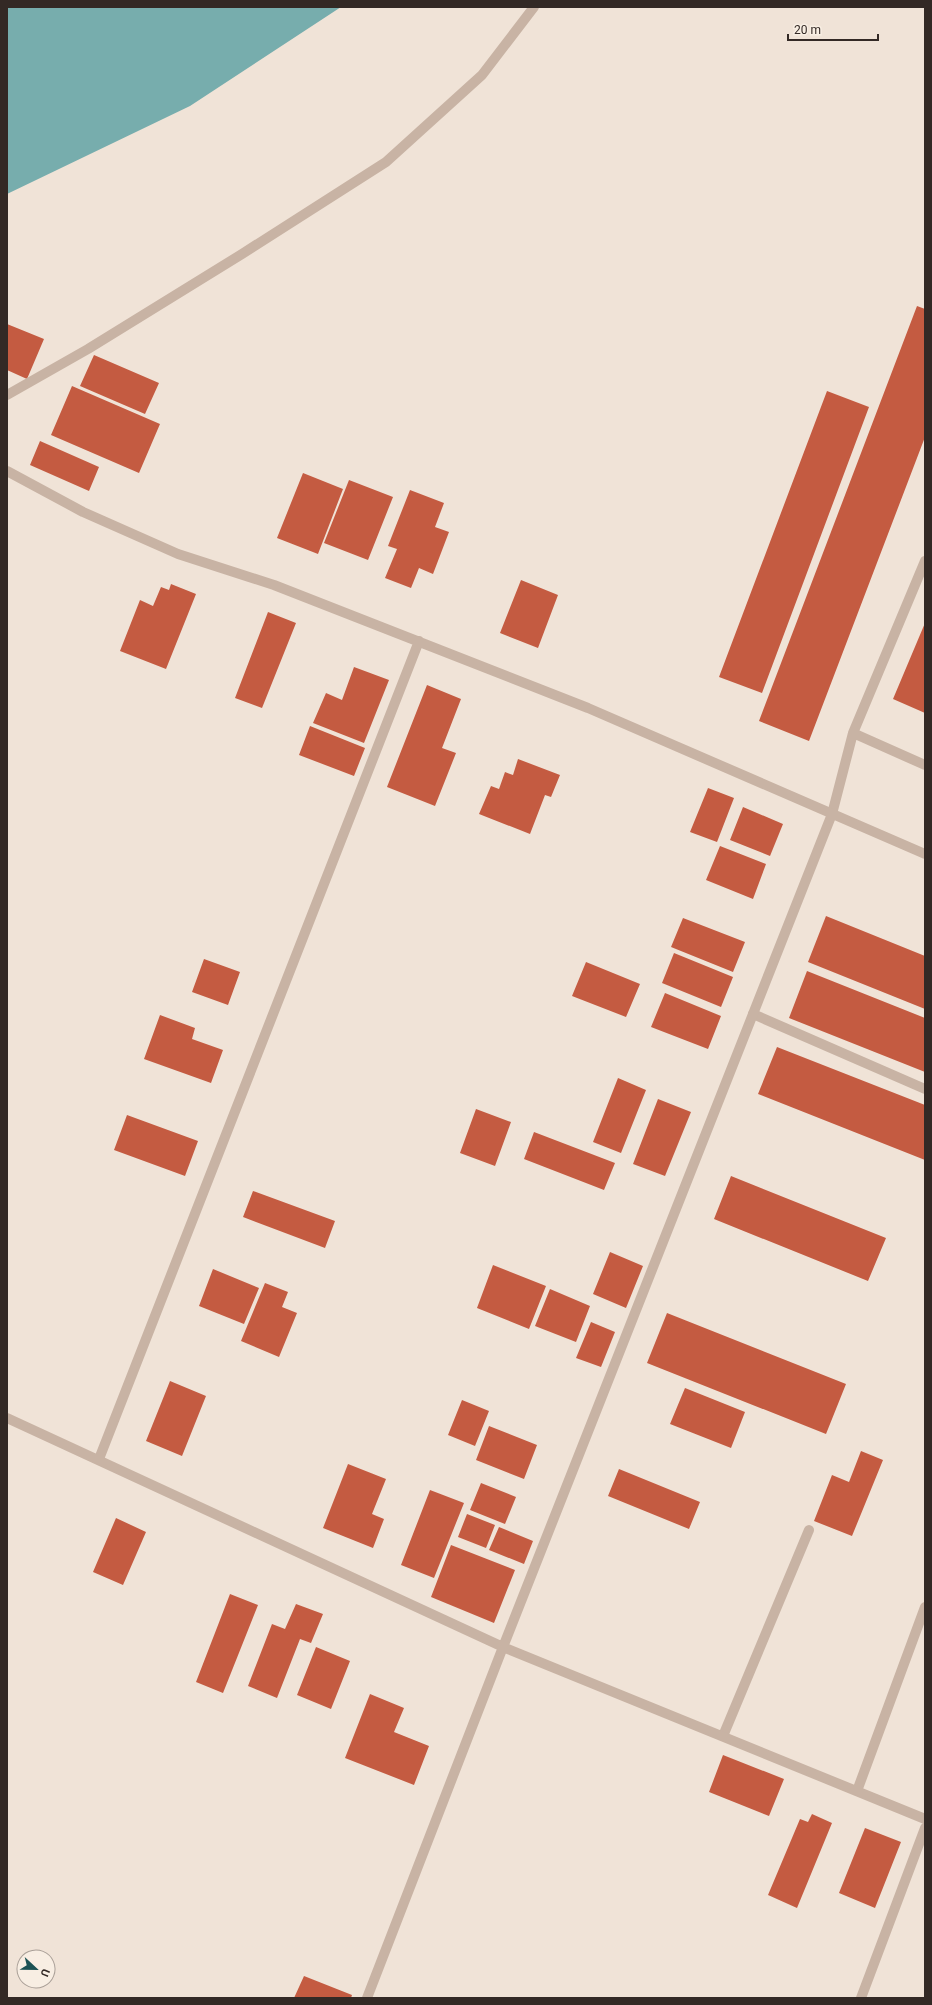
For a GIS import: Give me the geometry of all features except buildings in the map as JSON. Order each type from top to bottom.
[{"type":"street","points":[[7,395],[208,275],[386,162],[482,75],[534,7]]},
{"type":"street","points":[[7,471],[83,512],[178,554],[274,585],[588,708],[925,854]]},
{"type":"street","points":[[367,1998],[502,1647],[832,814],[853,733],[925,561]]},
{"type":"street","points":[[99,1460],[419,641]]},
{"type":"street","points":[[853,733],[925,765]]},
{"type":"street","points":[[753,1014],[925,1089]]},
{"type":"street","points":[[7,1418],[502,1647],[925,1819]]},
{"type":"street","points":[[722,1736],[809,1530]]},
{"type":"street","points":[[857,1791],[925,1607]]},
{"type":"street","points":[[861,1998],[925,1828]]},
{"type":"water","points":[[7,7],[341,7],[190,106],[7,194]]}]
